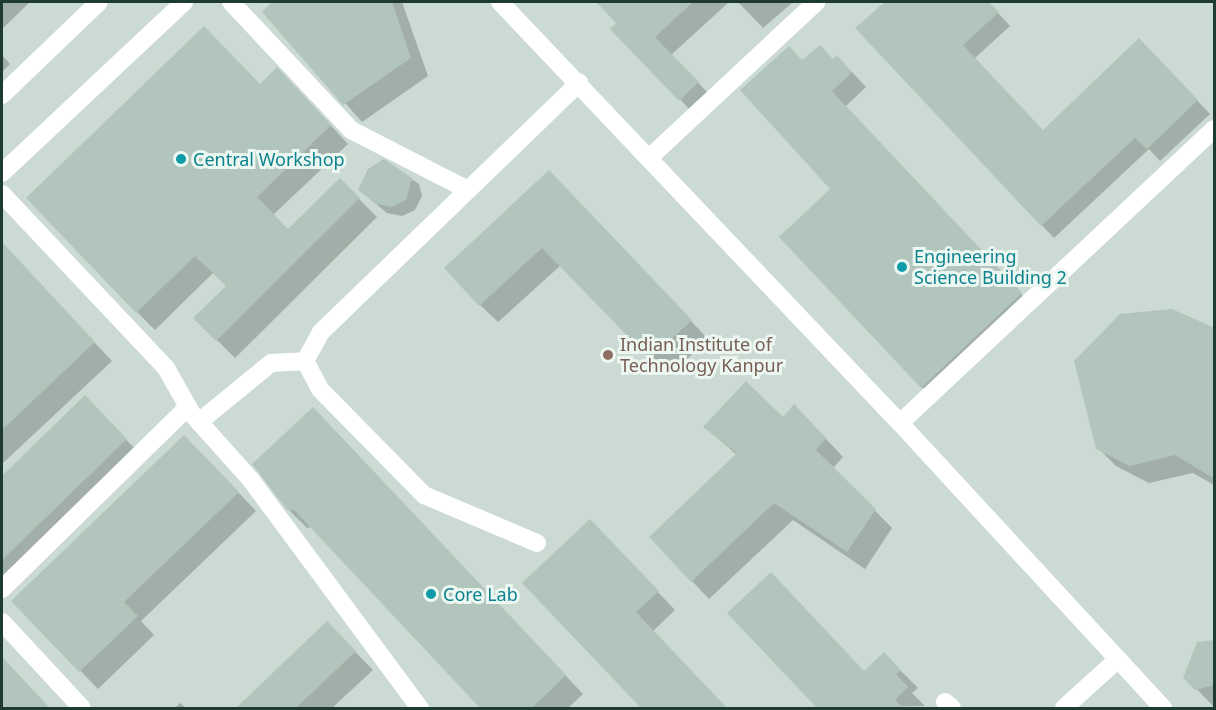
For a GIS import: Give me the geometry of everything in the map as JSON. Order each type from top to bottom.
[{"type":"street","points":[[2,94],[99,2]]},
{"type":"street","points":[[2,173],[184,2]]},
{"type":"street","points":[[231,2],[351,130],[468,190]]},
{"type":"street","points":[[500,2],[900,423],[1163,708]]},
{"type":"street","points":[[649,158],[816,2]]},
{"type":"street","points":[[305,362],[321,332],[579,83]]},
{"type":"street","points":[[900,423],[1215,129]]},
{"type":"street","points":[[2,194],[166,368],[199,422],[251,480],[420,708]]},
{"type":"street","points":[[199,422],[271,363],[305,362]]},
{"type":"street","points":[[305,362],[320,389],[424,495],[537,543]]},
{"type":"street","points":[[2,589],[188,407]]},
{"type":"street","points":[[2,622],[82,708]]},
{"type":"street","points":[[1064,708],[1118,659]]},
{"type":"shaded area","name":"Indian Institute of Technology Kanpur","points":[[2,2],[1214,2],[1214,708],[2,708]]},
{"type":"building","points":[[272,2],[392,2],[411,58],[343,105],[262,12]]},
{"type":"building","points":[[596,2],[693,2],[655,37],[699,82],[679,101],[610,29],[616,23]]},
{"type":"building","points":[[885,2],[989,2],[999,12],[963,45],[1043,130],[1139,38],[1198,100],[1147,149],[1135,138],[1041,226],[855,28]]},
{"type":"building","name":"Central Workshop","points":[[204,26],[260,84],[277,67],[331,125],[257,197],[288,229],[340,178],[360,198],[216,341],[193,318],[226,286],[195,256],[136,313],[26,198]]},
{"type":"building","name":"Engineering Science Building 2","points":[[820,45],[833,59],[837,55],[852,72],[832,91],[1022,293],[921,388],[779,237],[830,189],[740,90],[789,46],[802,60]]},
{"type":"building","points":[[384,159],[412,178],[406,200],[391,207],[376,204],[358,190],[368,169]]},
{"type":"building","points":[[549,170],[692,320],[650,359],[542,248],[479,306],[444,268]]},
{"type":"building","points":[[2,242],[95,342],[2,430]]},
{"type":"building","points":[[1172,309],[1215,328],[1215,479],[1175,455],[1130,466],[1096,449],[1074,361],[1120,314]]},
{"type":"building","points":[[746,381],[783,417],[794,404],[826,438],[816,450],[876,509],[847,552],[774,503],[691,582],[649,537],[737,453],[703,427]]},
{"type":"building","points":[[85,395],[127,439],[2,560],[2,476]]},
{"type":"building","name":"Core Lab","points":[[313,407],[566,675],[532,708],[480,708],[294,510],[288,511],[252,464]]},
{"type":"building","points":[[184,435],[239,492],[124,602],[138,616],[79,672],[11,601]]},
{"type":"building","points":[[590,519],[659,591],[636,612],[727,708],[641,708],[522,583]]},
{"type":"building","points":[[771,572],[864,671],[884,652],[901,670],[896,674],[908,687],[895,700],[903,708],[817,708],[727,613]]},
{"type":"building","points":[[327,621],[356,651],[296,708],[236,708]]},
{"type":"building","points":[[1215,640],[1215,685],[1195,690],[1183,678],[1197,642]]},
{"type":"building","points":[[2,657],[50,708],[2,708]]},
{"type":"place","name":"Central Workshop","points":[[181,159]]},
{"type":"place","name":"Engineering Science Building 2","points":[[902,267]]},
{"type":"place","name":"Indian Institute of Technology Kanpur","points":[[608,355]]},
{"type":"place","name":"Core Lab","points":[[431,594]]}]
